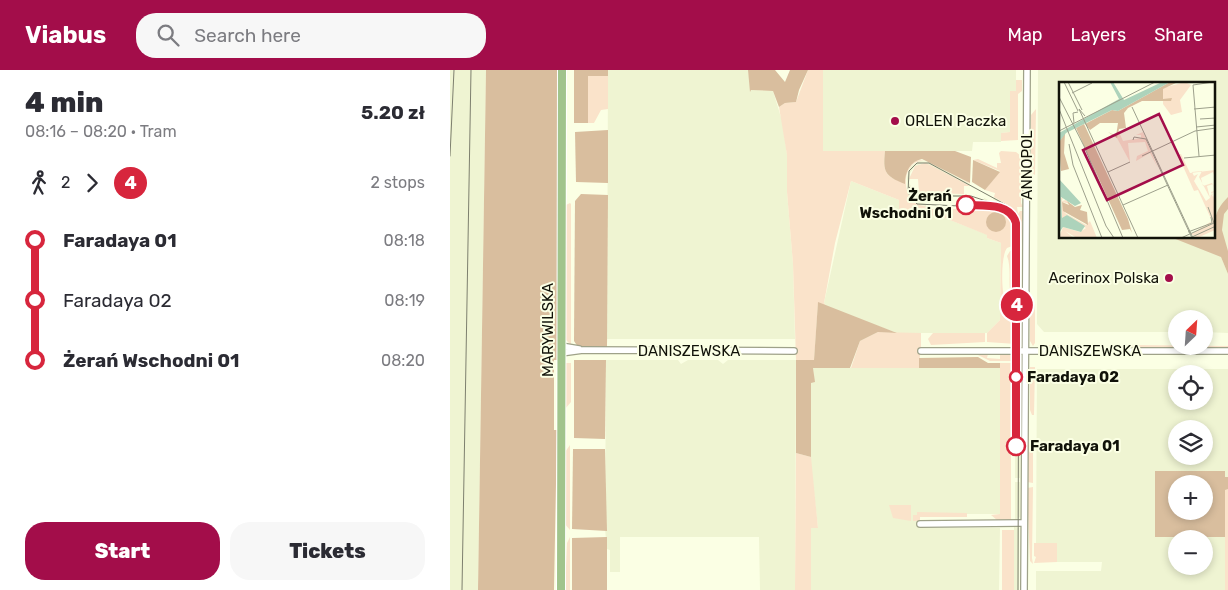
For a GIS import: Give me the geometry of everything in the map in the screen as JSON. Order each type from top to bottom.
[{"type":"main road","name":"MARYWILSKA","points":[[561,590],[562,70]]},
{"type":"street","name":"ANNOPOL","points":[[1024,590],[1027,70]]},
{"type":"street","name":"DANISZEWSKA","points":[[561,349],[794,351]]},
{"type":"street","name":"DANISZEWSKA","points":[[921,351],[1228,351]]},
{"type":"street","points":[[920,524],[1024,523]]},
{"type":"shaded area","points":[[450,70],[486,70],[478,590],[450,590]]},
{"type":"shaded area","points":[[486,70],[557,70],[557,360],[554,360],[554,430],[557,430],[554,590],[478,590]]},
{"type":"shaded area","points":[[574,70],[608,70],[608,76],[588,76],[588,123],[574,123]]},
{"type":"shaded area","points":[[608,70],[748,70],[751,90],[773,91],[783,124],[787,155],[787,192],[793,264],[795,339],[607,339]]},
{"type":"shaded area","points":[[748,70],[775,70],[785,82],[790,70],[808,70],[796,102],[785,103],[779,107],[773,91],[751,90],[750,92]]},
{"type":"shaded area","points":[[808,70],[823,70],[823,151],[885,151],[884,164],[886,172],[889,176],[905,183],[906,173],[909,166],[918,160],[925,161],[927,162],[916,162],[910,167],[907,174],[907,191],[917,204],[926,206],[926,209],[984,209],[984,206],[994,207],[1011,217],[1015,245],[1007,248],[1005,252],[1002,281],[1005,300],[1009,307],[1016,312],[1016,344],[987,342],[987,333],[1000,320],[1001,243],[987,238],[987,235],[940,216],[899,216],[899,200],[851,181],[835,243],[824,303],[827,307],[818,303],[814,361],[796,360],[793,264],[787,192],[787,155],[779,107],[785,103],[796,102]]},
{"type":"shaded area","points":[[823,70],[1016,70],[1016,92],[1010,92],[1010,132],[1001,133],[1001,142],[973,142],[972,151],[823,151]]},
{"type":"shaded area","points":[[1038,70],[1228,70],[1228,259],[1221,257],[1228,274],[1228,333],[1213,332],[1213,310],[1168,310],[1168,332],[1044,332],[1037,324]]},
{"type":"shaded area","points":[[588,75],[608,76],[608,109],[601,110],[594,123],[588,123]]},
{"type":"shaded area","points":[[1016,80],[1022,80],[1022,91],[1018,94],[1018,140],[1001,141],[1001,133],[1010,132],[1010,91],[1016,91]]},
{"type":"shaded area","points":[[1036,109],[1035,175],[1031,172],[1031,115]]},
{"type":"shaded area","points":[[608,130],[608,183],[576,182],[575,132]]},
{"type":"shaded area","points":[[885,151],[955,151],[971,157],[970,183],[922,159],[911,165],[906,175],[905,184],[886,172],[884,163]]},
{"type":"shaded area","points":[[1001,151],[1016,152],[1021,156],[1021,203],[1023,207],[1017,207],[1018,214],[1020,211],[1023,211],[1021,245],[1017,215],[1009,206],[994,197],[995,193],[985,190],[1000,171],[973,160],[978,159],[997,168],[997,163],[1001,163],[999,153]]},
{"type":"shaded area","points":[[973,160],[1000,172],[985,190],[972,182]]},
{"type":"shaded area","points":[[919,161],[929,162],[970,184],[970,186],[923,163],[915,166],[910,173],[909,183],[914,191],[922,194],[970,195],[970,197],[921,197],[913,193],[919,198],[919,201],[912,196],[917,202],[926,204],[926,206],[916,204],[908,195],[907,178],[910,167]]},
{"type":"shaded area","points":[[925,163],[970,186],[964,186],[964,194],[919,193],[918,179],[909,179],[915,166]]},
{"type":"shaded area","points":[[851,181],[899,200],[899,216],[940,216],[988,235],[987,238],[1001,243],[1000,320],[987,333],[897,333],[827,307],[824,303]]},
{"type":"shaded area","points":[[581,194],[608,195],[607,347],[578,347],[574,341],[575,201]]},
{"type":"shaded area","points":[[994,197],[1012,208],[1018,215],[1021,226],[1021,245],[1015,244],[1015,223],[1007,212],[996,207],[984,206],[989,204],[984,202],[984,198],[1015,215],[1010,209],[993,199]]},
{"type":"shaded area","points":[[1228,197],[1228,209],[1224,214],[1222,230],[1228,251],[1228,274],[1221,257],[1176,239],[1216,239],[1216,215],[1220,206]]},
{"type":"shaded area","points":[[570,203],[571,345],[565,339],[566,205]]},
{"type":"shaded area","points":[[992,212],[1000,212],[1006,218],[1006,226],[1000,232],[992,232],[986,226],[986,218]]},
{"type":"shaded area","points":[[1015,250],[1021,250],[1021,309],[1015,304]]},
{"type":"shaded area","points":[[1015,250],[1015,304],[1010,293],[1009,262],[1007,256],[1010,251]]},
{"type":"shaded area","points":[[818,302],[897,333],[878,332],[860,341],[850,368],[813,368],[815,382],[811,383],[811,457],[796,453],[796,360],[814,360]]},
{"type":"shaded area","points":[[1035,304],[1035,343],[1033,346],[1030,341],[1030,308]]},
{"type":"shaded area","points":[[878,332],[921,333],[921,354],[988,354],[987,358],[1000,359],[1000,354],[1011,354],[1011,361],[990,361],[978,355],[920,355],[919,368],[851,368],[860,341]]},
{"type":"shaded area","points":[[933,333],[985,333],[985,342],[931,345],[928,339]]},
{"type":"shaded area","points":[[1039,345],[1095,345],[1091,348],[1038,348]]},
{"type":"shaded area","points":[[1130,345],[1168,345],[1168,348],[1133,348]]},
{"type":"shaded area","points":[[1213,346],[1228,346],[1228,348],[1213,348]]},
{"type":"shaded area","points":[[978,357],[988,363],[1000,363],[1000,368],[919,368],[919,358]]},
{"type":"shaded area","points":[[574,360],[606,360],[605,439],[574,438]]},
{"type":"shaded area","points":[[606,360],[678,360],[681,364],[688,360],[718,360],[723,364],[728,360],[796,360],[795,590],[760,590],[759,537],[620,537],[620,572],[610,572],[610,550],[607,549],[605,529]]},
{"type":"shaded area","points":[[565,363],[571,363],[571,402],[565,409]]},
{"type":"shaded area","points":[[1000,363],[1011,363],[1011,520],[997,520],[991,515],[1000,514]]},
{"type":"shaded area","points":[[1030,367],[1035,367],[1034,415],[1032,415],[1030,410]]},
{"type":"shaded area","points":[[813,368],[1000,368],[1000,514],[967,514],[967,517],[920,517],[920,528],[1000,528],[999,590],[811,590],[811,528],[818,527],[811,468],[811,382],[814,382]]},
{"type":"shaded area","points":[[1015,368],[1020,368],[1020,421],[1015,421]]},
{"type":"shaded area","points":[[1037,369],[1168,369],[1168,410],[1213,410],[1213,369],[1228,369],[1228,477],[1225,477],[1225,471],[1155,471],[1155,536],[1168,536],[1168,575],[1213,575],[1213,537],[1225,537],[1225,590],[1036,590],[1036,571],[1101,571],[1102,562],[1057,562],[1057,543],[1036,543]]},
{"type":"shaded area","points":[[1015,424],[1020,424],[1020,478],[1015,478]]},
{"type":"shaded area","points":[[1030,443],[1033,443],[1033,483],[1027,482],[1027,447]]},
{"type":"shaded area","points":[[570,445],[570,530],[564,523],[565,452]]},
{"type":"shaded area","points":[[573,449],[605,449],[607,531],[572,529]]},
{"type":"shaded area","points":[[796,453],[811,457],[818,528],[811,528],[811,590],[795,590]]},
{"type":"shaded area","points":[[1155,471],[1225,471],[1225,477],[1228,477],[1228,489],[1225,490],[1225,537],[1213,537],[1213,530],[1168,530],[1168,537],[1155,537]]},
{"type":"shaded area","points":[[1015,482],[1020,482],[1020,517],[1015,520]]},
{"type":"shaded area","points":[[1033,487],[1033,564],[1030,561],[1027,488]]},
{"type":"shaded area","points":[[1225,489],[1228,489],[1228,590],[1225,590]]},
{"type":"shaded area","points":[[889,505],[911,505],[911,521],[893,518]]},
{"type":"shaded area","points":[[917,512],[967,513],[967,517],[920,517],[920,521],[913,521],[913,515],[917,515]]},
{"type":"shaded area","points":[[1014,526],[1019,528],[1019,590],[1014,590]]},
{"type":"shaded area","points":[[1002,530],[1014,530],[1014,590],[1002,590]]},
{"type":"shaded area","points":[[570,537],[570,590],[565,590],[567,543]]},
{"type":"shaded area","points":[[607,537],[607,590],[572,590],[572,538]]},
{"type":"shaded area","points":[[1034,543],[1057,543],[1057,562],[1034,563],[1036,557],[1034,556]]},
{"type":"tram line","points":[[1002,208],[917,204],[908,193],[909,171],[917,163],[929,163],[1010,207],[1019,222],[1018,590]]},
{"type":"tram line","points":[[909,187],[920,196],[971,196],[989,202]]},
{"type":"tram line","name":"4","points":[[966,205],[996,206],[1010,212],[1015,218],[1017,293],[1016,446]]},
{"type":"railway","points":[[450,156],[454,70]]},
{"type":"railway","points":[[462,590],[471,70]]},
{"type":"place","name":"ORLEN Paczka","points":[[895,121]]},
{"type":"place","name":"Żerań Wschodni 01","points":[[966,205]]},
{"type":"place","name":"Acerinox Polska","points":[[1169,278]]},
{"type":"place","name":"Faradaya 02","points":[[1016,377]]},
{"type":"place","name":"Faradaya 01","points":[[1016,446]]}]
